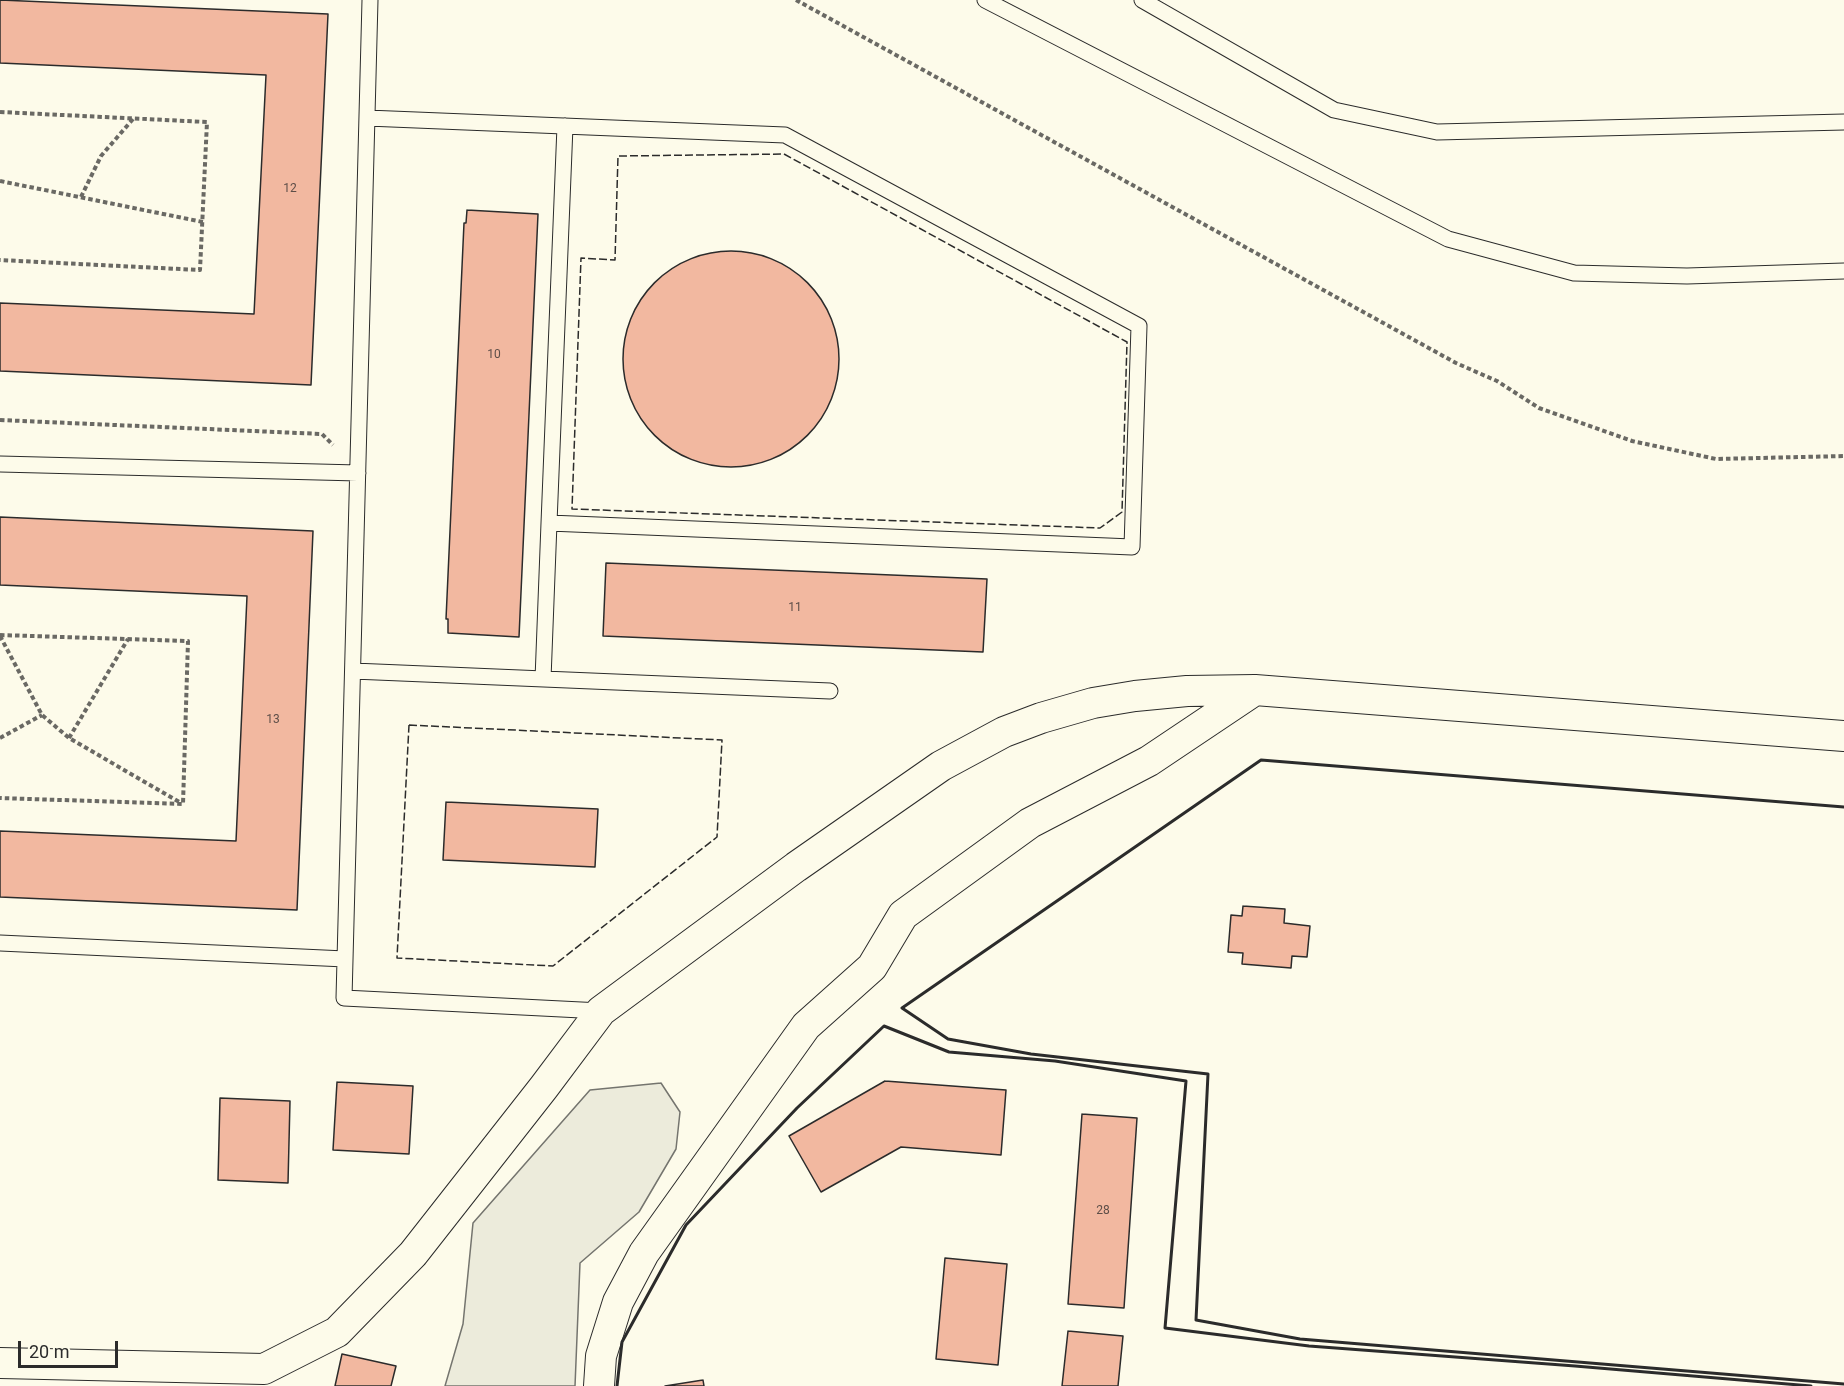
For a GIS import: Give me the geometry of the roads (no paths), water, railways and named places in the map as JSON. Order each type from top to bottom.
[{"type":"street","points":[[599,1386],[601,1356],[618,1302],[644,1253],[806,1026],[872,967],[903,915],[1030,823],[1149,761],[1255,690]]},
{"type":"street","points":[[0,1363],[264,1369],[337,1332],[413,1254],[601,1011],[795,867],[940,766],[1004,732],[1065,711],[1093,703],[1187,691],[1255,690],[1844,736]]},
{"type":"lane","points":[[370,0],[344,998],[601,1011]]},
{"type":"lane","points":[[985,0],[1448,239],[1574,273],[1688,276],[1844,271]]},
{"type":"lane","points":[[1142,0],[1334,110],[1437,132],[1844,122]]},
{"type":"lane","points":[[367,118],[785,135],[1139,326],[1132,547],[549,523]]},
{"type":"lane","points":[[543,679],[565,126]]},
{"type":"lane","points":[[0,464],[358,473]]},
{"type":"lane","points":[[353,671],[830,691]]},
{"type":"lane","points":[[0,943],[345,958]]}]
